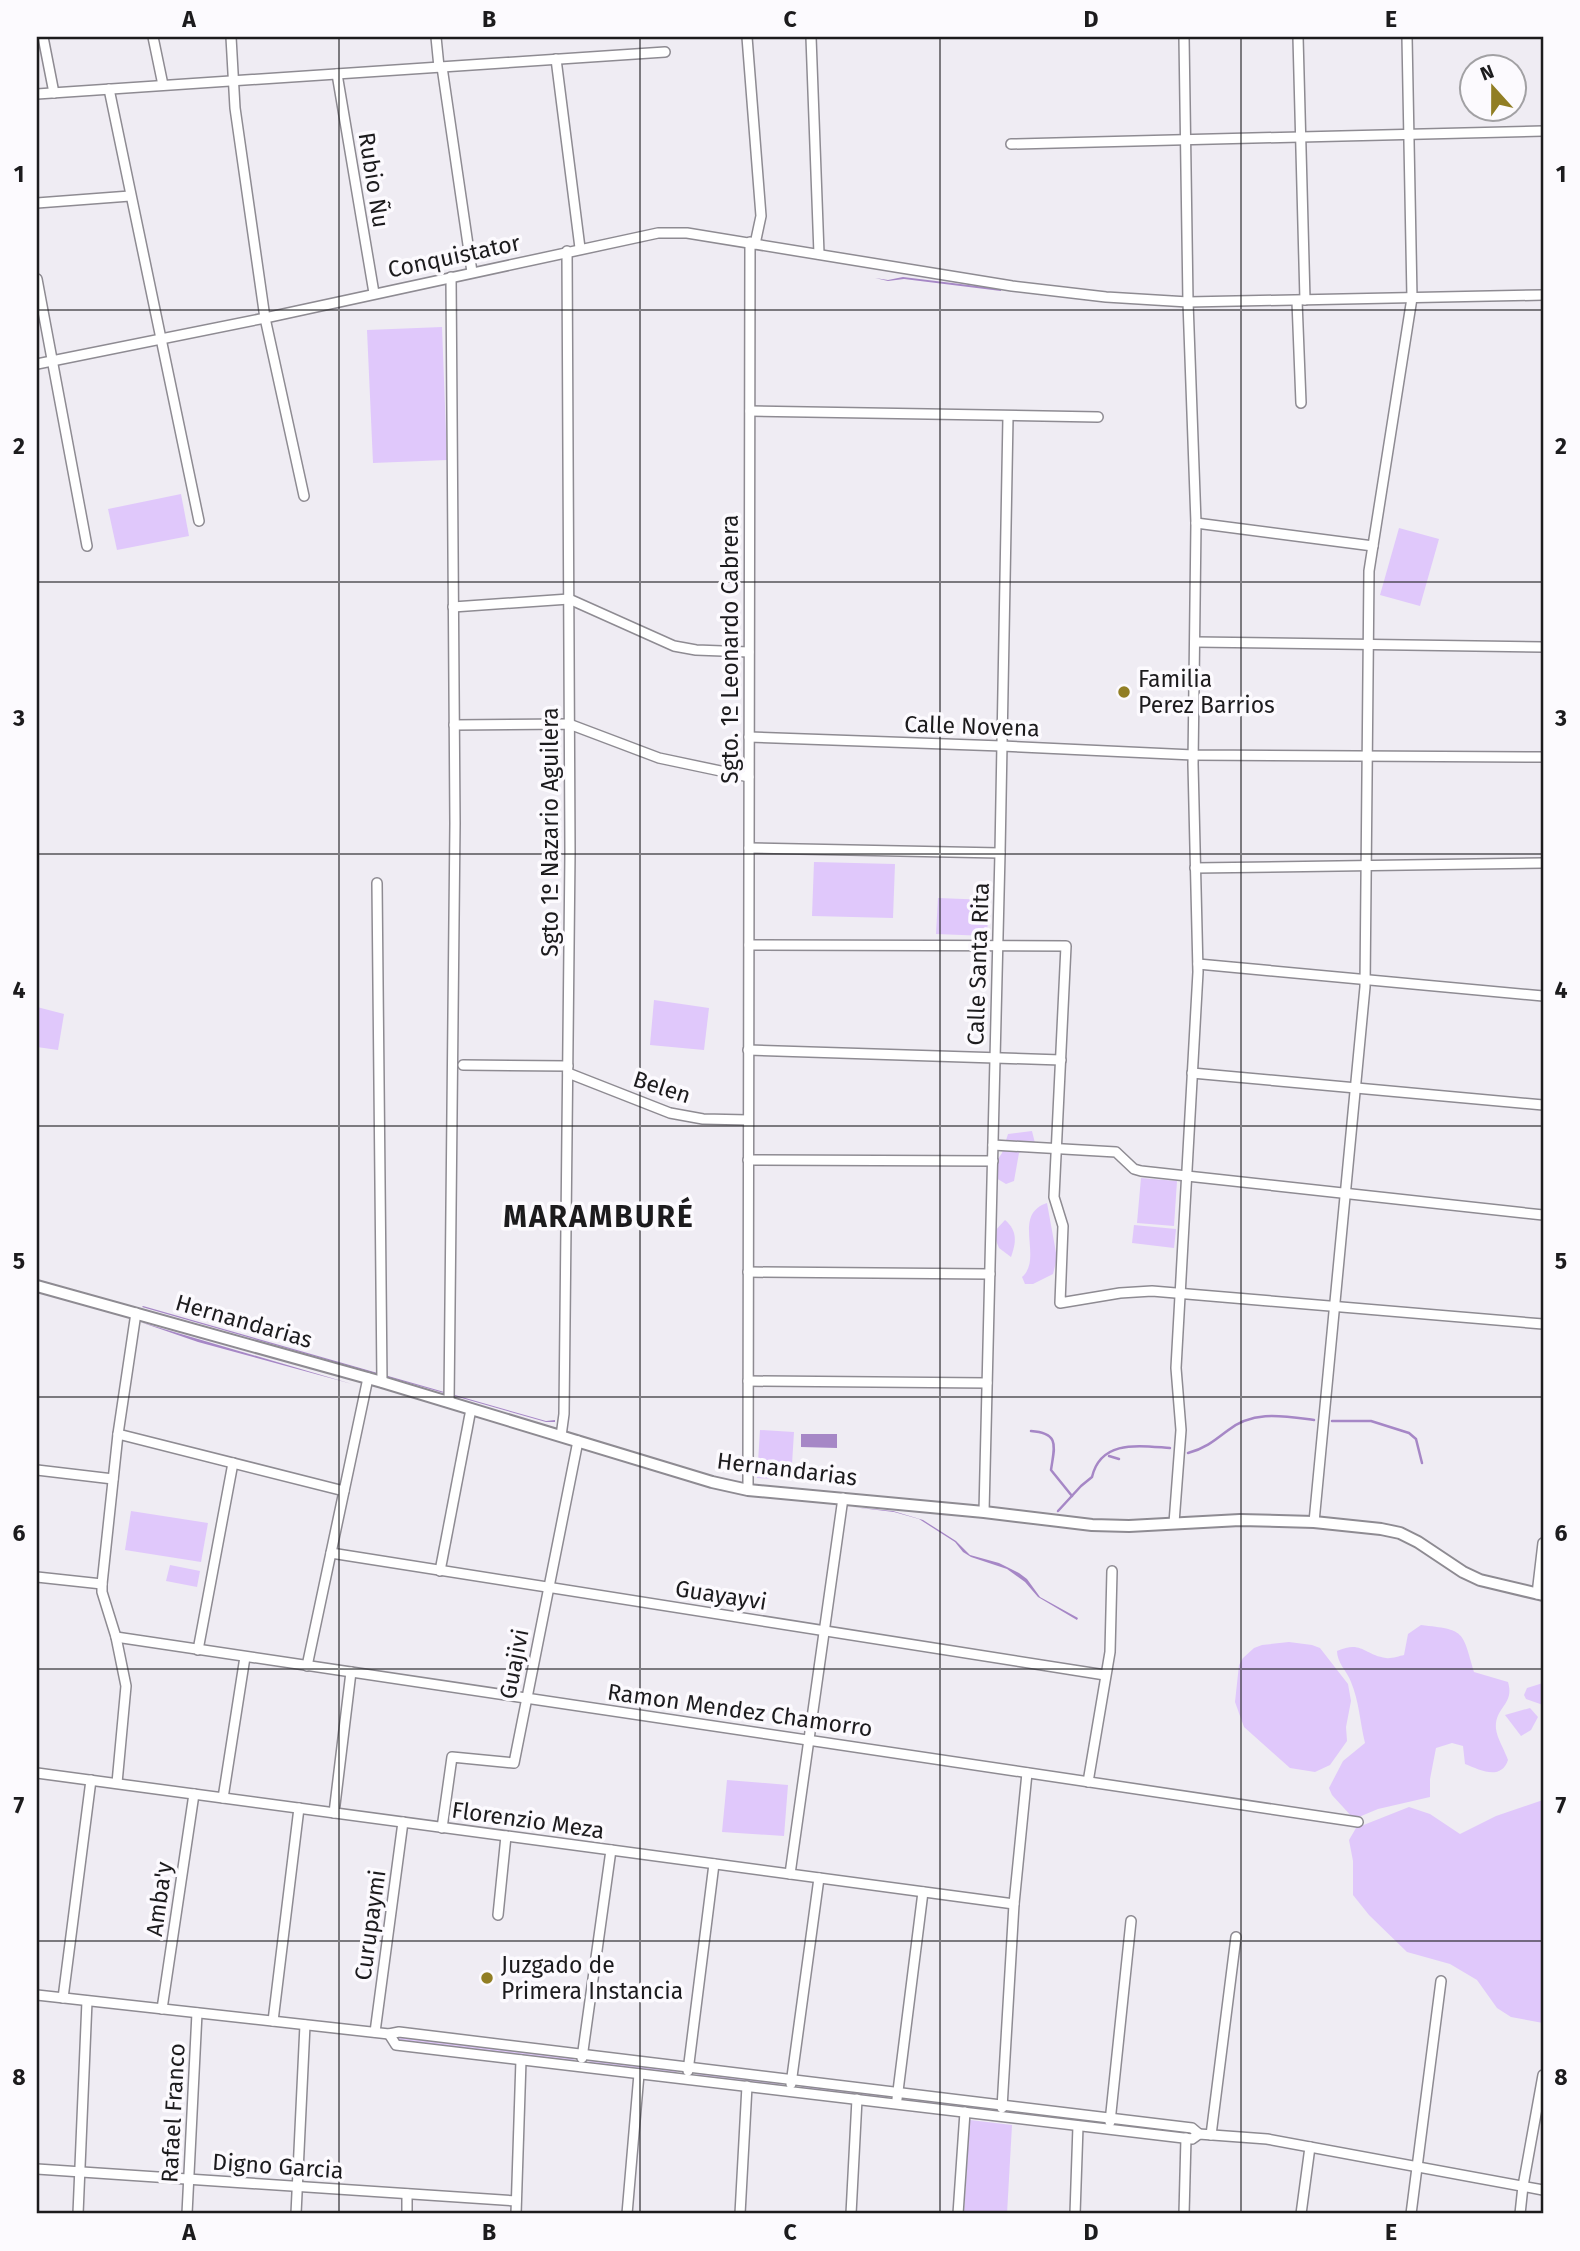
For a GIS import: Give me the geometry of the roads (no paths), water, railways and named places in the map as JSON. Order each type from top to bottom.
[{"type":"street","points":[[43,37],[54,93]]},
{"type":"street","points":[[153,37],[163,85]]},
{"type":"street","points":[[231,37],[232,80],[265,318],[304,496]]},
{"type":"street","points":[[436,37],[472,272]]},
{"type":"street","name":"Sgto. 1º Leonardo Cabrera","points":[[747,37],[761,216],[752,243],[750,411],[748,1490]]},
{"type":"street","points":[[811,37],[819,254]]},
{"type":"street","points":[[1174,1523],[1181,1430],[1176,1368],[1198,964],[1193,755],[1196,523],[1188,302],[1184,37]]},
{"type":"street","points":[[1298,37],[1301,137],[1301,403]]},
{"type":"street","points":[[1314,1522],[1365,979],[1368,571],[1412,298],[1407,37]]},
{"type":"street","points":[[37,94],[665,52]]},
{"type":"street","points":[[556,59],[580,248]]},
{"type":"street","name":"Rubio Ñu","points":[[337,74],[374,293]]},
{"type":"street","points":[[109,89],[199,521]]},
{"type":"street","points":[[1011,144],[1543,131]]},
{"type":"street","points":[[37,203],[130,196]]},
{"type":"street","name":"Conquistator","points":[[37,364],[658,233],[687,233],[1012,286],[1106,297],[1188,302],[1543,295]]},
{"type":"street","name":"Sgto 1º Nazario Aguilera","points":[[561,1436],[564,1414],[568,1070],[567,251]]},
{"type":"street","points":[[449,1402],[454,725],[451,277]]},
{"type":"street","points":[[37,279],[87,546]]},
{"type":"street","points":[[750,411],[1098,417]]},
{"type":"street","name":"Calle Santa Rita","points":[[984,1512],[1008,417]]},
{"type":"street","points":[[1196,523],[1373,546]]},
{"type":"street","points":[[453,607],[569,599],[674,646],[696,650],[749,652]]},
{"type":"street","points":[[1195,642],[1543,647]]},
{"type":"street","points":[[454,725],[569,724],[659,758],[749,777]]},
{"type":"street","name":"Calle Novena","points":[[749,737],[1193,755],[1543,757]]},
{"type":"street","points":[[749,848],[1000,853]]},
{"type":"street","points":[[1195,867],[1543,863]]},
{"type":"street","points":[[377,883],[382,1382]]},
{"type":"street","points":[[749,945],[1066,946],[1054,1197],[1063,1226],[1060,1303],[1135,1291],[1543,1324]]},
{"type":"street","points":[[1198,964],[1543,996]]},
{"type":"street","points":[[748,1053],[1061,1060]]},
{"type":"street","points":[[463,1065],[568,1070]]},
{"type":"street","name":"Belen","points":[[568,1070],[670,1113],[703,1119],[748,1119]]},
{"type":"street","points":[[1192,1073],[1543,1105]]},
{"type":"street","points":[[993,1145],[1116,1152],[1134,1169],[1543,1215]]},
{"type":"street","points":[[748,1160],[993,1161]]},
{"type":"street","points":[[748,1272],[990,1274]]},
{"type":"street","name":"Hernandarias","points":[[37,1286],[382,1382],[712,1482],[748,1490],[1092,1525],[1129,1526],[1240,1520],[1314,1522],[1381,1529],[1400,1533],[1473,1577],[1540,1594]]},
{"type":"street","points":[[117,1783],[126,1686],[102,1584],[118,1434],[136,1313]]},
{"type":"street","points":[[307,1666],[368,1378]]},
{"type":"street","points":[[748,1381],[987,1383]]},
{"type":"street","points":[[440,1571],[471,1409]]},
{"type":"street","points":[[118,1434],[344,1491]]},
{"type":"street","name":"Guajivi","points":[[442,1828],[452,1757],[514,1763],[578,1441]]},
{"type":"street","points":[[198,1650],[233,1463]]},
{"type":"street","points":[[37,1470],[113,1479]]},
{"type":"street","points":[[790,1874],[843,1498]]},
{"type":"street","points":[[1540,1594],[1543,1543]]},
{"type":"street","name":"Guayayvi","points":[[331,1553],[1105,1675]]},
{"type":"street","points":[[1088,1782],[1110,1652],[1112,1571]]},
{"type":"street","points":[[37,1577],[102,1584]]},
{"type":"street","name":"Ramon Mendez Chamorro","points":[[116,1637],[1358,1822]]},
{"type":"street","points":[[223,1798],[246,1657]]},
{"type":"street","points":[[334,1813],[351,1672]]},
{"type":"street","name":"Florenzio Meza","points":[[37,1773],[1014,1904]]},
{"type":"street","points":[[1001,2116],[1014,1904],[1027,1773]]},
{"type":"street","points":[[63,1998],[91,1780]]},
{"type":"street","name":"Amba'y","points":[[162,2009],[194,1794]]},
{"type":"street","points":[[273,2021],[299,1808]]},
{"type":"street","name":"Curupaymi","points":[[375,2032],[403,1822]]},
{"type":"street","points":[[498,1915],[506,1836]]},
{"type":"street","points":[[581,2067],[611,1850]]},
{"type":"street","points":[[687,2079],[714,1864]]},
{"type":"street","points":[[790,2092],[819,1878]]},
{"type":"street","points":[[896,2104],[923,1892]]},
{"type":"street","points":[[1110,2129],[1131,1921]]},
{"type":"street","points":[[1211,2135],[1236,1937]]},
{"type":"street","points":[[1411,2214],[1441,1981]]},
{"type":"street","points":[[37,1996],[389,2034],[398,2032],[1192,2128],[1199,2134],[1267,2139],[1543,2190]]},
{"type":"street","points":[[78,2214],[87,2001]]},
{"type":"street","name":"Rafael Franco","points":[[187,2214],[197,2013]]},
{"type":"street","points":[[296,2214],[305,2025]]},
{"type":"street","points":[[389,2034],[396,2045],[1192,2139],[1199,2134]]},
{"type":"street","points":[[516,2214],[520,2060]]},
{"type":"street","points":[[627,2214],[639,2074]]},
{"type":"street","points":[[1520,2214],[1543,2075]]},
{"type":"street","points":[[740,2214],[747,2086]]},
{"type":"street","points":[[851,2214],[857,2099]]},
{"type":"street","points":[[958,2214],[965,2112]]},
{"type":"street","points":[[1075,2214],[1078,2126]]},
{"type":"street","points":[[1184,2214],[1186,2138]]},
{"type":"street","points":[[1301,2214],[1310,2147]]},
{"type":"street","name":"Digno Garcia","points":[[37,2169],[516,2201]]},
{"type":"street","points":[[407,2194],[407,2214]]},
{"type":"waterway","points":[[1188,1453],[1204,1447],[1237,1424],[1258,1417],[1314,1420]]},
{"type":"waterway","points":[[1332,1421],[1371,1421],[1409,1433],[1416,1439],[1422,1463]]},
{"type":"waterway","points":[[1031,1431],[1041,1432],[1051,1438],[1054,1449],[1051,1470],[1072,1496]]},
{"type":"waterway","points":[[1058,1511],[1092,1477],[1104,1456],[1135,1446],[1170,1448]]},
{"type":"waterway","points":[[1109,1456],[1119,1459]]},
{"type":"place","name":"Familia Perez Barrios","points":[[1124,692]]},
{"type":"place","name":"Juzgado de Primera Instancia","points":[[487,1978]]},
{"type":"district","name":"MARAMBURÉ","points":[[599,1217]]}]
